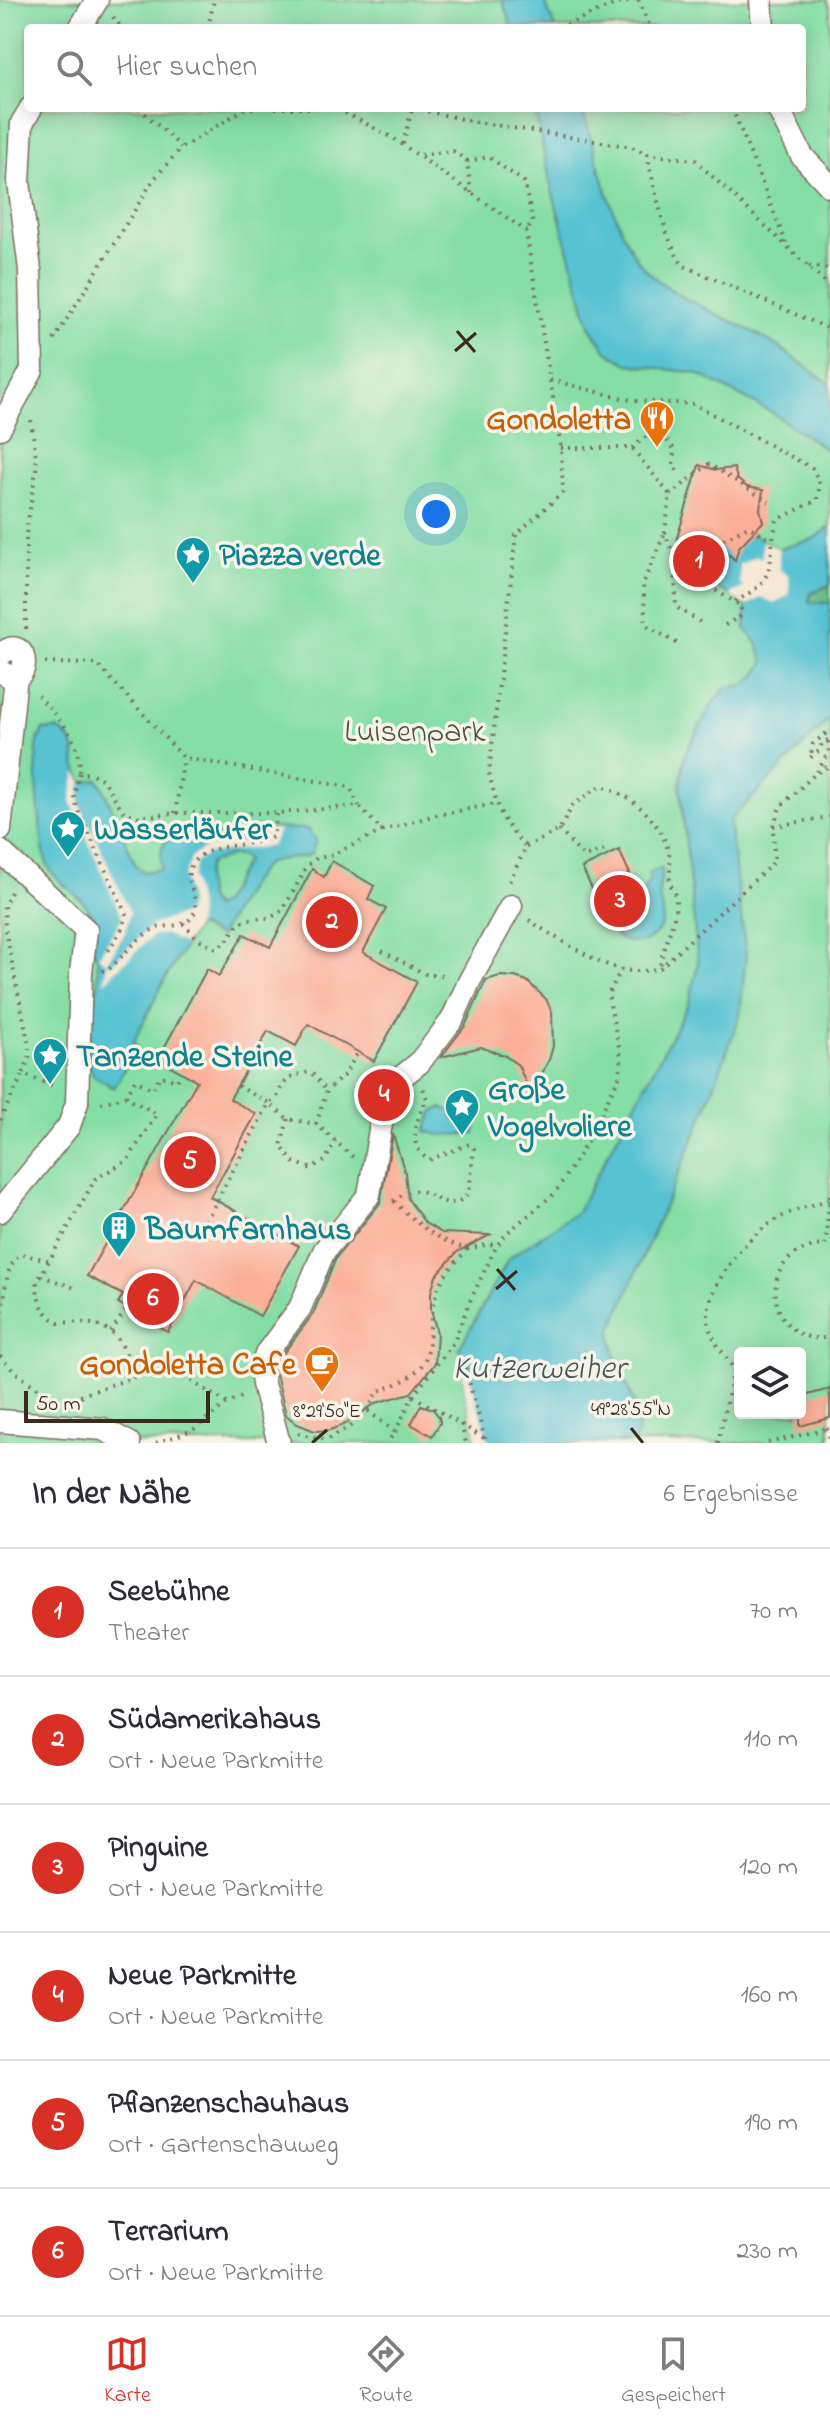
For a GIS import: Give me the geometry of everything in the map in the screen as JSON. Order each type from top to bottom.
[{"type":"street","points":[[82,24],[97,0]]},
{"type":"street","points":[[761,0],[763,24]]},
{"type":"street","points":[[0,428],[28,380],[30,270],[19,182],[22,123],[29,112]]},
{"type":"street","points":[[780,112],[802,156],[830,186]]},
{"type":"street","points":[[0,830],[10,660]]},
{"type":"street","points":[[0,851],[86,930],[81,973],[77,1099],[69,1126],[0,1211]]},
{"type":"street","points":[[278,1435],[263,1384],[261,1368],[267,1352],[300,1308],[324,1251],[369,1195],[385,1100],[394,1083],[411,1069],[452,1020],[511,906]]},
{"type":"street","points":[[0,1421],[103,1429],[129,1443]]},
{"type":"path","points":[[209,24],[214,0]]},
{"type":"path","points":[[568,24],[636,0],[649,24]]},
{"type":"path","points":[[143,112],[181,148]]},
{"type":"path","points":[[10,660],[26,632],[26,534],[37,464],[28,380],[65,326],[154,179],[181,148],[240,112]]},
{"type":"path","points":[[344,112],[403,144],[526,231],[561,448],[563,492],[516,535],[489,773],[495,804],[513,834],[526,847]]},
{"type":"path","points":[[403,144],[411,112]]},
{"type":"path","points":[[430,112],[632,147],[647,154],[695,160],[830,287]]},
{"type":"path","points":[[734,112],[787,245]]},
{"type":"path","points":[[418,155],[453,151],[467,161],[489,157],[524,182],[533,223],[526,231]]},
{"type":"path","points":[[647,154],[677,257],[684,266],[830,329]]},
{"type":"path","points":[[467,161],[471,193]]},
{"type":"path","points":[[809,266],[830,269]]},
{"type":"path","points":[[550,380],[635,401],[694,404],[812,468],[820,484],[817,500],[777,520],[771,566],[757,591],[736,601]]},
{"type":"path","points":[[561,448],[632,448],[657,428],[674,449],[673,465],[680,474]]},
{"type":"path","points":[[632,448],[670,495]]},
{"type":"path","points":[[680,645],[646,625],[643,584],[665,534],[670,495],[709,464],[769,502]]},
{"type":"path","points":[[725,625],[741,616],[741,606],[710,587],[711,546],[748,526],[772,543]]},
{"type":"path","points":[[665,534],[675,558],[676,607],[705,625]]},
{"type":"path","points":[[10,660],[97,664],[184,758],[350,787],[359,806],[382,831]]},
{"type":"path","points":[[10,660],[72,736],[80,755],[80,775],[74,796],[78,810],[126,914],[123,927],[95,973]]},
{"type":"path","points":[[815,774],[829,752],[829,739],[810,758],[813,744],[829,731]]},
{"type":"path","points":[[175,813],[184,758]]},
{"type":"path","points":[[660,968],[676,898],[670,882],[668,848],[650,818],[617,789],[601,786],[573,805],[559,830],[526,847],[508,884],[511,906],[549,935],[621,970],[660,968],[774,862],[773,826],[780,807],[815,774],[830,765]]},
{"type":"path","points":[[80,775],[92,774],[102,779],[124,812],[139,817],[175,813],[277,813],[359,806]]},
{"type":"path","points":[[183,923],[198,939],[216,948],[227,941],[238,924],[249,919],[270,918],[283,910],[307,866],[317,858],[330,856],[382,831],[432,816],[495,804]]},
{"type":"path","points":[[108,970],[160,928],[183,923],[194,914],[188,873],[194,860],[205,851],[257,844],[273,837],[277,813]]},
{"type":"path","points":[[773,826],[830,817]]},
{"type":"path","points":[[559,830],[584,857],[605,850]]},
{"type":"path","points":[[0,1120],[29,1058],[5,929],[4,906],[21,871]]},
{"type":"path","points":[[382,951],[427,975],[458,975],[470,980]]},
{"type":"path","points":[[387,1443],[413,1396],[454,1342],[496,1247],[507,1233],[555,1193],[587,1142],[620,1075],[621,1057],[608,995],[621,970]]},
{"type":"path","points":[[316,1124],[327,1091],[345,1074],[358,1052]]},
{"type":"path","points":[[393,1201],[407,1192],[419,1190],[437,1201],[453,1203],[465,1198],[469,1192],[475,1156],[469,1144],[429,1160],[417,1149],[414,1138],[417,1119],[427,1099],[411,1069]]},
{"type":"path","points":[[125,1097],[135,1080],[153,1089],[160,1076],[177,1081],[182,1072]]},
{"type":"path","points":[[206,1221],[269,1103],[277,1098],[280,1085],[296,1073],[311,1072],[327,1091]]},
{"type":"path","points":[[23,1074],[77,1099],[98,1104],[125,1097],[157,1114],[127,1161],[96,1178],[37,1282],[37,1300],[44,1313],[58,1323],[85,1322],[111,1332],[126,1349],[134,1377]]},
{"type":"path","points":[[238,1086],[269,1103],[288,1119],[316,1124],[372,1174],[393,1201],[443,1242],[467,1249],[490,1244],[496,1247]]},
{"type":"path","points":[[288,1119],[281,1146],[293,1162],[310,1168],[325,1161],[335,1141]]},
{"type":"path","points":[[718,1443],[734,1369],[715,1340],[708,1321],[709,1304],[718,1283],[737,1255],[768,1224],[794,1210],[830,1197],[825,1245],[812,1246],[791,1256],[779,1273],[775,1294],[779,1311],[794,1329],[814,1338],[830,1337]]},
{"type":"path","points":[[278,1435],[326,1440],[356,1424],[368,1411],[378,1391],[400,1384],[422,1365],[430,1347],[438,1289],[446,1273],[467,1249]]},
{"type":"path","points":[[0,1319],[8,1264],[20,1254],[49,1261]]},
{"type":"path","points":[[41,1276],[78,1289]]},
{"type":"path","points":[[111,1332],[127,1308]]},
{"type":"path","points":[[0,1356],[14,1373],[36,1385],[56,1402],[170,1368],[227,1403]]},
{"type":"path","points":[[463,1360],[486,1440]]},
{"type":"path","points":[[156,1443],[193,1430],[227,1403],[263,1384]]},
{"type":"path","points":[[413,1396],[486,1440]]},
{"type":"path","points":[[368,1411],[395,1432]]},
{"type":"path","points":[[461,1424],[466,1443]]},
{"type":"path","points":[[768,1443],[828,1428],[830,1442]]},
{"type":"green space","name":"Luisenpark","points":[[0,0],[827,0],[830,10],[830,1443],[0,1443]]},
{"type":"green space","points":[[830,585],[830,603],[809,602],[811,593]]},
{"type":"water","points":[[502,0],[544,0],[553,24],[511,24]]},
{"type":"water","points":[[535,112],[583,112],[617,219],[637,259],[660,282],[768,340],[830,384],[830,452],[771,412],[696,373],[628,364],[607,351],[590,326],[553,194]]},
{"type":"water","name":"Kutzerweiher","points":[[830,527],[830,585],[811,593],[809,602],[830,603],[830,718],[731,819],[746,955],[740,1016],[702,1119],[611,1331],[617,1363],[637,1413],[637,1433],[633,1443],[478,1443],[465,1394],[460,1347],[509,1258],[577,1212],[689,1003],[698,963],[680,785],[685,754],[711,706],[727,687],[750,681],[764,662],[757,643],[745,628],[746,606],[714,585],[715,549],[747,531],[779,549],[813,539]]},
{"type":"water","points":[[57,729],[71,741],[78,774],[83,782],[98,779],[136,866],[144,872],[162,869],[162,848],[177,833],[235,837],[249,828],[307,829],[316,840],[311,854],[273,861],[256,875],[219,937],[197,926],[164,981],[133,1043],[137,1046],[114,1088],[93,1075],[87,1060],[90,1004],[98,987],[97,956],[93,952],[94,921],[86,905],[52,872],[44,855],[37,772],[37,745],[43,730]],"holes":[[[233,855],[246,861],[222,903],[214,908],[206,886],[210,863]]]},
{"type":"water","points":[[662,868],[659,893],[663,917],[660,928],[643,941],[620,939],[615,935],[633,919],[644,903],[641,895],[649,881],[649,873]]},
{"type":"water","points":[[441,1108],[464,1114],[476,1129],[475,1134],[439,1135],[426,1131],[433,1112]]},
{"type":"pier","points":[[762,540],[779,549],[779,569],[789,576],[789,595],[773,603],[762,597],[746,606],[729,595],[744,587],[740,584],[740,564],[757,556],[762,558]]},
{"type":"pier","points":[[76,772],[83,782],[80,804],[130,912],[125,933],[107,962],[110,965],[152,925],[186,913],[189,901],[184,877],[192,856],[206,847],[253,840],[262,828],[279,830],[271,846],[209,854],[196,862],[192,877],[199,912],[197,925],[185,945],[165,934],[153,935],[104,982],[107,963],[97,955],[122,918],[71,801]]},
{"type":"pier","points":[[465,1359],[489,1443],[478,1443],[465,1394],[461,1360]]},
{"type":"building","points":[[699,465],[716,470],[734,468],[737,479],[747,487],[763,490],[760,509],[763,522],[739,547],[735,560],[721,548],[712,546],[695,547],[684,554],[677,538]]},
{"type":"building","points":[[619,850],[630,874],[593,891],[582,868]]},
{"type":"building","points":[[332,861],[374,886],[368,899],[386,909],[363,952],[417,982],[374,1061],[308,1024],[296,1046],[268,1031],[230,1099],[256,1114],[210,1197],[299,1246],[260,1316],[196,1280],[168,1332],[118,1303],[123,1295],[87,1276],[197,1081],[158,1059],[207,969],[219,976],[244,934],[270,947],[312,869],[324,877]]},
{"type":"building","points":[[500,976],[527,981],[546,999],[552,1012],[553,1046],[531,1094],[518,1065],[505,1056],[481,1047],[441,1057],[465,1026],[486,980]]},
{"type":"building","points":[[393,1134],[405,1173],[408,1199],[425,1223],[442,1233],[490,1235],[457,1252],[436,1276],[431,1293],[431,1310],[437,1333],[435,1363],[411,1393],[376,1403],[345,1424],[330,1430],[315,1431],[297,1424],[286,1415],[275,1370],[279,1359],[313,1314],[336,1258],[380,1203]]},
{"type":"building","points":[[830,1389],[830,1418],[800,1426],[800,1419],[806,1419],[806,1395]]},
{"type":"building","points":[[421,1405],[433,1409],[439,1417],[440,1423],[432,1436],[411,1424]]},
{"type":"place","name":"Gondoletta","points":[[657,449]]},
{"type":"place","name":"Seebühne","points":[[699,561]]},
{"type":"place","name":"Piazza verde","points":[[193,585]]},
{"type":"place","name":"Wasserläufer","points":[[68,859]]},
{"type":"place","name":"Pinguine","points":[[620,901]]},
{"type":"place","name":"Südamerikahaus","points":[[332,922]]},
{"type":"place","name":"Tanzende Steine","points":[[50,1086]]},
{"type":"place","name":"Neue Parkmitte","points":[[384,1095]]},
{"type":"place","name":"Große Vogelvoliere","points":[[462,1137]]},
{"type":"place","name":"Pflanzenschauhaus","points":[[190,1162]]},
{"type":"place","name":"Baumfarnhaus","points":[[119,1259]]},
{"type":"place","name":"Terrarium","points":[[153,1299]]},
{"type":"place","name":"Gondoletta Cafe","points":[[322,1394]]}]
